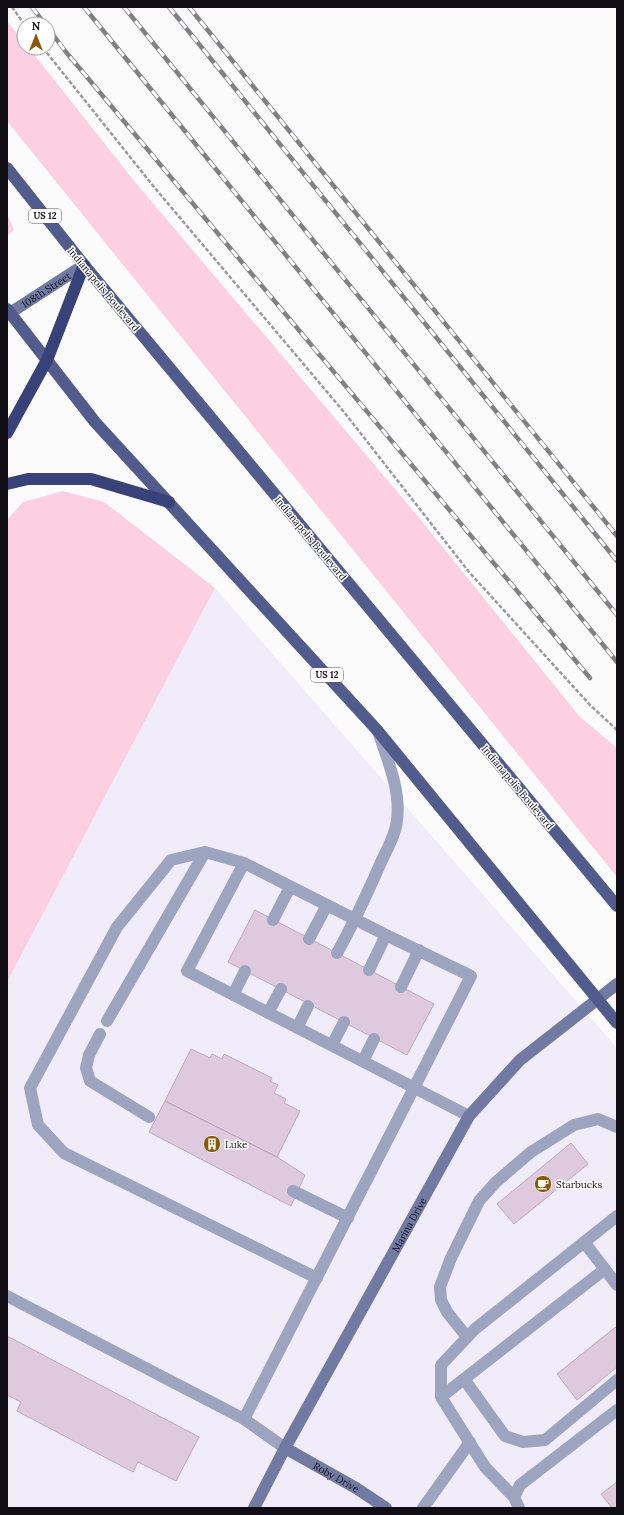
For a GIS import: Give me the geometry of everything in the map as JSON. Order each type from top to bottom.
[{"type":"highway","points":[[7,433],[47,360],[84,265]]},
{"type":"highway","points":[[7,484],[28,479],[91,479],[169,502]]},
{"type":"main road","name":"Indianapolis Boulevard","points":[[7,168],[84,265],[617,906]]},
{"type":"main road","name":"US 12","points":[[8,312],[95,422],[378,730],[617,1023]]},
{"type":"street","name":"108th Street","points":[[8,312],[84,265]]},
{"type":"street","name":"Marina Drive","points":[[254,1508],[469,1116],[520,1060],[617,984]]},
{"type":"street","name":"Roby Drive","points":[[286,1448],[356,1488],[386,1508]]},
{"type":"lane","points":[[337,953],[356,920],[397,821],[395,787],[378,730]]},
{"type":"lane","points":[[107,1021],[205,852]]},
{"type":"lane","points":[[244,1419],[317,1278],[348,1218],[415,1088],[471,976],[244,863],[205,852],[171,860],[117,927],[30,1088],[38,1125],[64,1153],[317,1278]]},
{"type":"lane","points":[[244,863],[187,971],[469,1116]]},
{"type":"lane","points":[[273,920],[290,886]]},
{"type":"lane","points":[[309,939],[327,905]]},
{"type":"lane","points":[[369,970],[386,935]]},
{"type":"lane","points":[[401,987],[419,950]]},
{"type":"lane","points":[[233,995],[245,970]]},
{"type":"lane","points":[[268,1013],[281,989]]},
{"type":"lane","points":[[297,1028],[308,1006]]},
{"type":"lane","points":[[332,1045],[344,1022]]},
{"type":"lane","points":[[100,1034],[88,1055],[86,1068],[90,1082],[148,1117]]},
{"type":"lane","points":[[363,1061],[374,1039]]},
{"type":"lane","points":[[468,1337],[447,1312],[441,1300],[440,1287],[451,1258],[479,1201],[496,1182],[531,1152],[574,1124],[598,1119],[617,1127]]},
{"type":"lane","points":[[293,1191],[348,1218]]},
{"type":"lane","points":[[516,1503],[485,1467],[441,1396],[441,1365],[475,1330],[617,1216]]},
{"type":"lane","points":[[584,1242],[617,1284]]},
{"type":"lane","points":[[441,1396],[605,1269]]},
{"type":"lane","points":[[7,1296],[244,1419],[286,1448]]},
{"type":"lane","points":[[464,1379],[505,1436],[523,1442],[545,1440],[617,1380]]},
{"type":"lane","points":[[516,1503],[520,1485],[617,1410]]},
{"type":"lane","points":[[423,1508],[470,1442]]},
{"type":"path","points":[[12,7],[18,16]]},
{"type":"path","points":[[49,56],[154,187],[344,412],[469,572],[590,705],[617,730]]},
{"type":"shaded area","points":[[7,21],[16,32],[16,56],[35,56],[135,182],[411,508],[580,717],[617,748],[617,877],[7,121]]},
{"type":"shaded area","points":[[7,214],[14,230],[7,236]]},
{"type":"shaded area","points":[[63,491],[104,502],[215,588],[7,982],[7,520],[23,502]]},
{"type":"shaded area","points":[[215,588],[617,1048],[617,1508],[7,1508],[7,982]]},
{"type":"building","points":[[255,910],[434,1004],[407,1055],[228,962]]},
{"type":"building","name":"Luke","points":[[191,1049],[210,1058],[212,1054],[222,1059],[224,1054],[272,1078],[270,1081],[278,1085],[274,1093],[286,1099],[284,1103],[300,1111],[277,1157],[165,1101]]},
{"type":"building","name":"Luke","points":[[165,1101],[277,1157],[305,1175],[291,1206],[149,1132]]},
{"type":"building","name":"Starbucks","points":[[571,1143],[588,1164],[514,1224],[497,1204]]},
{"type":"building","points":[[617,1326],[617,1367],[577,1400],[557,1374]]},
{"type":"building","points":[[7,1336],[199,1437],[176,1481],[138,1462],[133,1472],[17,1411],[21,1402],[7,1395]]},
{"type":"building","points":[[617,1482],[617,1508],[612,1508],[601,1494]]},
{"type":"railway","points":[[32,7],[39,16]]},
{"type":"railway","points":[[84,7],[617,662]]},
{"type":"railway","points":[[124,7],[617,615]]},
{"type":"railway","points":[[169,7],[617,561]]},
{"type":"railway","points":[[189,7],[617,536]]},
{"type":"railway","points":[[56,39],[590,678]]},
{"type":"place","name":"Luke","points":[[212,1144]]},
{"type":"place","name":"Starbucks","points":[[543,1184]]}]
